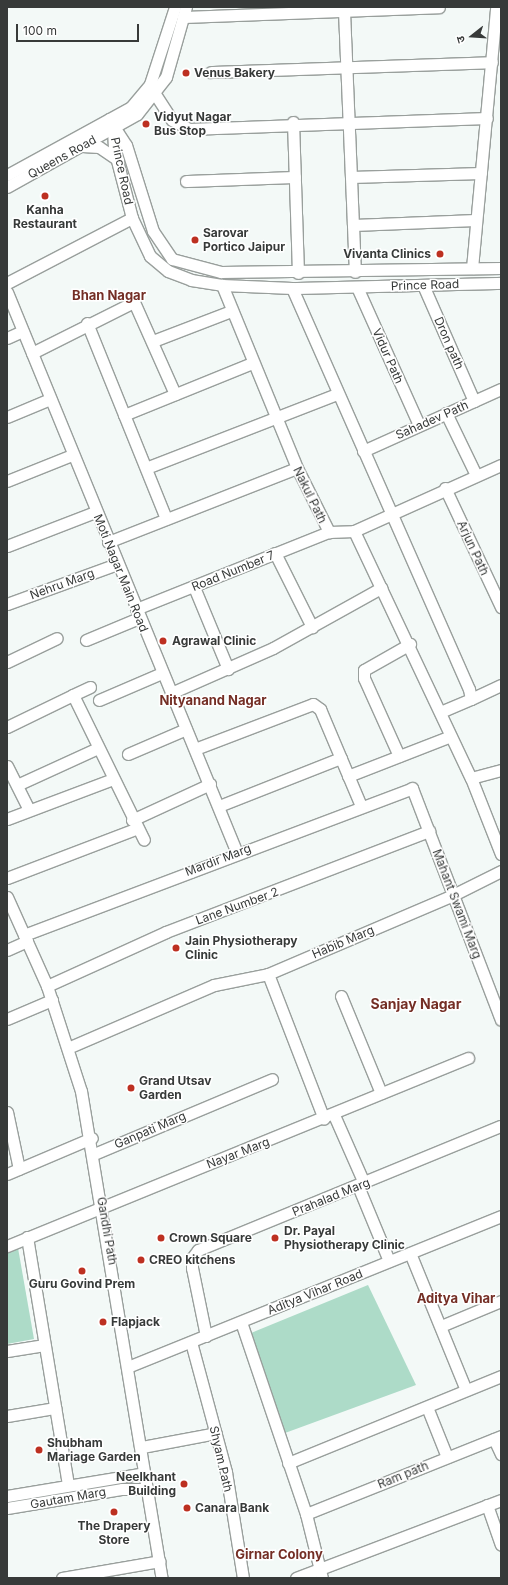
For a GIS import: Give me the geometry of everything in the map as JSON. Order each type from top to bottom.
[{"type":"street","name":"Queens Road","points":[[7,188],[81,146],[131,107],[150,84],[175,7]]},
{"type":"street","points":[[184,12],[344,11],[439,7]]},
{"type":"street","points":[[472,268],[487,118],[496,7]]},
{"type":"street","points":[[344,11],[355,272]]},
{"type":"street","name":"Queens Road","points":[[7,175],[111,124],[131,118],[155,94],[172,62],[184,12]]},
{"type":"street","points":[[211,72],[492,62]]},
{"type":"street","points":[[155,94],[172,120],[189,129],[293,122],[487,118]]},
{"type":"street","points":[[126,145],[131,118]]},
{"type":"street","points":[[293,122],[298,273]]},
{"type":"street","name":"Prince Road","points":[[111,124],[126,145],[153,231],[172,259],[221,272],[298,273],[501,268]]},
{"type":"street","name":"Prince Road","points":[[111,124],[118,161],[132,218],[150,256],[168,271],[191,280],[222,285],[292,288],[501,283]]},
{"type":"street","points":[[81,146],[99,147],[118,161]]},
{"type":"street","points":[[351,177],[481,173]]},
{"type":"street","points":[[186,181],[295,178]]},
{"type":"street","points":[[7,282],[132,218]]},
{"type":"street","points":[[353,225],[476,220]]},
{"type":"street","name":"Nakul Path","points":[[222,285],[252,363],[297,468],[329,532],[354,531],[445,488],[501,465]]},
{"type":"street","name":"Dron path","points":[[423,285],[474,401]]},
{"type":"street","name":"Vidur Path","points":[[357,287],[419,425]]},
{"type":"street","points":[[292,288],[337,394],[469,689],[471,700]]},
{"type":"street","name":"Moti Nagar Main Road","points":[[7,292],[95,512],[162,673],[196,749],[237,853]]},
{"type":"street","points":[[32,353],[87,323],[134,302],[153,341],[175,394]]},
{"type":"street","points":[[153,341],[231,311]]},
{"type":"street","points":[[87,323],[166,519]]},
{"type":"street","points":[[7,338],[23,331]]},
{"type":"street","points":[[124,415],[252,363]]},
{"type":"street","name":"Sahadev Path","points":[[363,451],[501,389]]},
{"type":"street","points":[[146,468],[337,394]]},
{"type":"street","points":[[7,417],[50,399]]},
{"type":"street","points":[[446,413],[476,475]]},
{"type":"street","points":[[7,481],[72,455]]},
{"type":"street","points":[[108,542],[297,468]]},
{"type":"street","name":"Arjun Path","points":[[445,488],[501,607]]},
{"type":"street","points":[[7,546],[95,512]]},
{"type":"street","points":[[354,531],[410,644],[452,736],[471,778],[501,854]]},
{"type":"street","name":"Road Number 7","points":[[86,640],[138,613],[194,587],[329,532]]},
{"type":"street","points":[[275,554],[312,628]]},
{"type":"street","name":"Nehru Marg","points":[[7,604],[117,564]]},
{"type":"street","points":[[194,587],[228,669]]},
{"type":"street","points":[[171,693],[228,669],[312,628],[381,588]]},
{"type":"street","points":[[7,662],[57,638]]},
{"type":"street","points":[[398,756],[364,678],[364,670],[410,644]]},
{"type":"street","points":[[99,700],[162,673]]},
{"type":"street","points":[[441,712],[471,700],[501,685]]},
{"type":"street","points":[[7,727],[90,687]]},
{"type":"street","points":[[73,695],[134,824],[144,840]]},
{"type":"street","points":[[196,749],[312,704],[320,709],[361,806]]},
{"type":"street","points":[[128,754],[186,729]]},
{"type":"street","points":[[348,776],[452,736]]},
{"type":"street","points":[[17,785],[98,748]]},
{"type":"street","points":[[219,806],[341,758]]},
{"type":"street","points":[[7,766],[29,810]]},
{"type":"street","points":[[471,778],[501,770]]},
{"type":"street","points":[[7,819],[113,779]]},
{"type":"street","points":[[7,878],[134,824],[210,784]]},
{"type":"street","name":"Mardir Marg","points":[[7,950],[26,938],[237,853],[412,788]]},
{"type":"street","name":"Mahant Swami Marg","points":[[412,788],[501,1020]]},
{"type":"street","name":"Lane Number 2","points":[[47,986],[166,932],[429,831]]},
{"type":"street","name":"Habib Marg","points":[[70,1047],[214,985],[268,974],[453,896],[501,871]]},
{"type":"street","name":"Gandhi Path","points":[[7,897],[47,986],[70,1047],[92,1138],[102,1206],[130,1366],[142,1447],[144,1472],[148,1488],[162,1578]]},
{"type":"street","points":[[268,974],[324,1120]]},
{"type":"street","points":[[341,996],[381,1093]]},
{"type":"street","points":[[7,1020],[52,1000]]},
{"type":"street","name":"Nayar Marg","points":[[7,1246],[102,1206],[324,1120],[381,1093],[468,1058]]},
{"type":"street","name":"Ganpati Marg","points":[[94,1154],[272,1079]]},
{"type":"street","points":[[7,1112],[19,1169]]},
{"type":"street","points":[[334,1115],[389,1261]]},
{"type":"street","name":"Prahalad Marg","points":[[206,1336],[192,1268],[192,1258],[198,1250],[361,1185],[501,1126]]},
{"type":"street","points":[[7,1174],[92,1138]]},
{"type":"street","name":"Aditya Vihar Road","points":[[130,1366],[501,1216]]},
{"type":"street","points":[[27,1237],[68,1485]]},
{"type":"street","points":[[410,1253],[466,1390]]},
{"type":"street","points":[[441,1326],[501,1301]]},
{"type":"street","points":[[241,1322],[306,1514],[321,1575]]},
{"type":"street","name":"Shyam Path","points":[[191,1342],[216,1433],[243,1578]]},
{"type":"street","points":[[7,1351],[45,1345]]},
{"type":"street","points":[[288,1463],[501,1376]]},
{"type":"street","points":[[427,1407],[448,1457]]},
{"type":"street","points":[[7,1416],[55,1408]]},
{"type":"street","points":[[142,1447],[216,1433]]},
{"type":"street","points":[[498,1437],[501,1454]]},
{"type":"street","name":"Ram path","points":[[306,1514],[498,1437]]},
{"type":"street","name":"Gautam Marg","points":[[7,1496],[144,1472]]},
{"type":"street","name":"Gautam Marg","points":[[7,1508],[129,1488],[148,1488]]},
{"type":"street","points":[[296,1578],[321,1575],[501,1500]]},
{"type":"street","points":[[487,1505],[501,1544]]},
{"type":"street","points":[[62,1578],[160,1561]]},
{"type":"green space","points":[[18,1248],[34,1339],[7,1344],[7,1253]]},
{"type":"green space","points":[[368,1285],[416,1385],[285,1433],[251,1333]]},
{"type":"place","name":"Venus Bakery","points":[[186,73]]},
{"type":"place","name":"Vidyut Nagar Bus Stop","points":[[146,124]]},
{"type":"place","name":"Kanha Restaurant","points":[[45,196]]},
{"type":"place","name":"Sarovar Portico Jaipur","points":[[195,240]]},
{"type":"place","name":"Vivanta Clinics","points":[[440,254]]},
{"type":"place","name":"Agrawal Clinic","points":[[163,641]]},
{"type":"place","name":"Jain Physiotherapy Clinic","points":[[176,948]]},
{"type":"place","name":"Grand Utsav Garden","points":[[131,1088]]},
{"type":"place","name":"Crown Square","points":[[161,1238]]},
{"type":"place","name":"Dr. Payal Physiotherapy Clinic","points":[[275,1238]]},
{"type":"place","name":"CREO kitchens","points":[[141,1260]]},
{"type":"place","name":"Guru Govind Prem","points":[[82,1271]]},
{"type":"place","name":"Flapjack","points":[[103,1322]]},
{"type":"place","name":"Shubham Mariage Garden","points":[[39,1450]]},
{"type":"place","name":"Neelkhant Building","points":[[184,1484]]},
{"type":"place","name":"Canara Bank","points":[[187,1508]]},
{"type":"place","name":"The Drapery Store","points":[[114,1512]]},
{"type":"district","name":"Bhan Nagar","points":[[109,295]]},
{"type":"district","name":"Nityanand Nagar","points":[[213,700]]},
{"type":"district","name":"Sanjay Nagar","points":[[416,1004]]},
{"type":"district","name":"Aditya Vihar","points":[[456,1298]]},
{"type":"district","name":"Girnar Colony","points":[[279,1554]]}]
